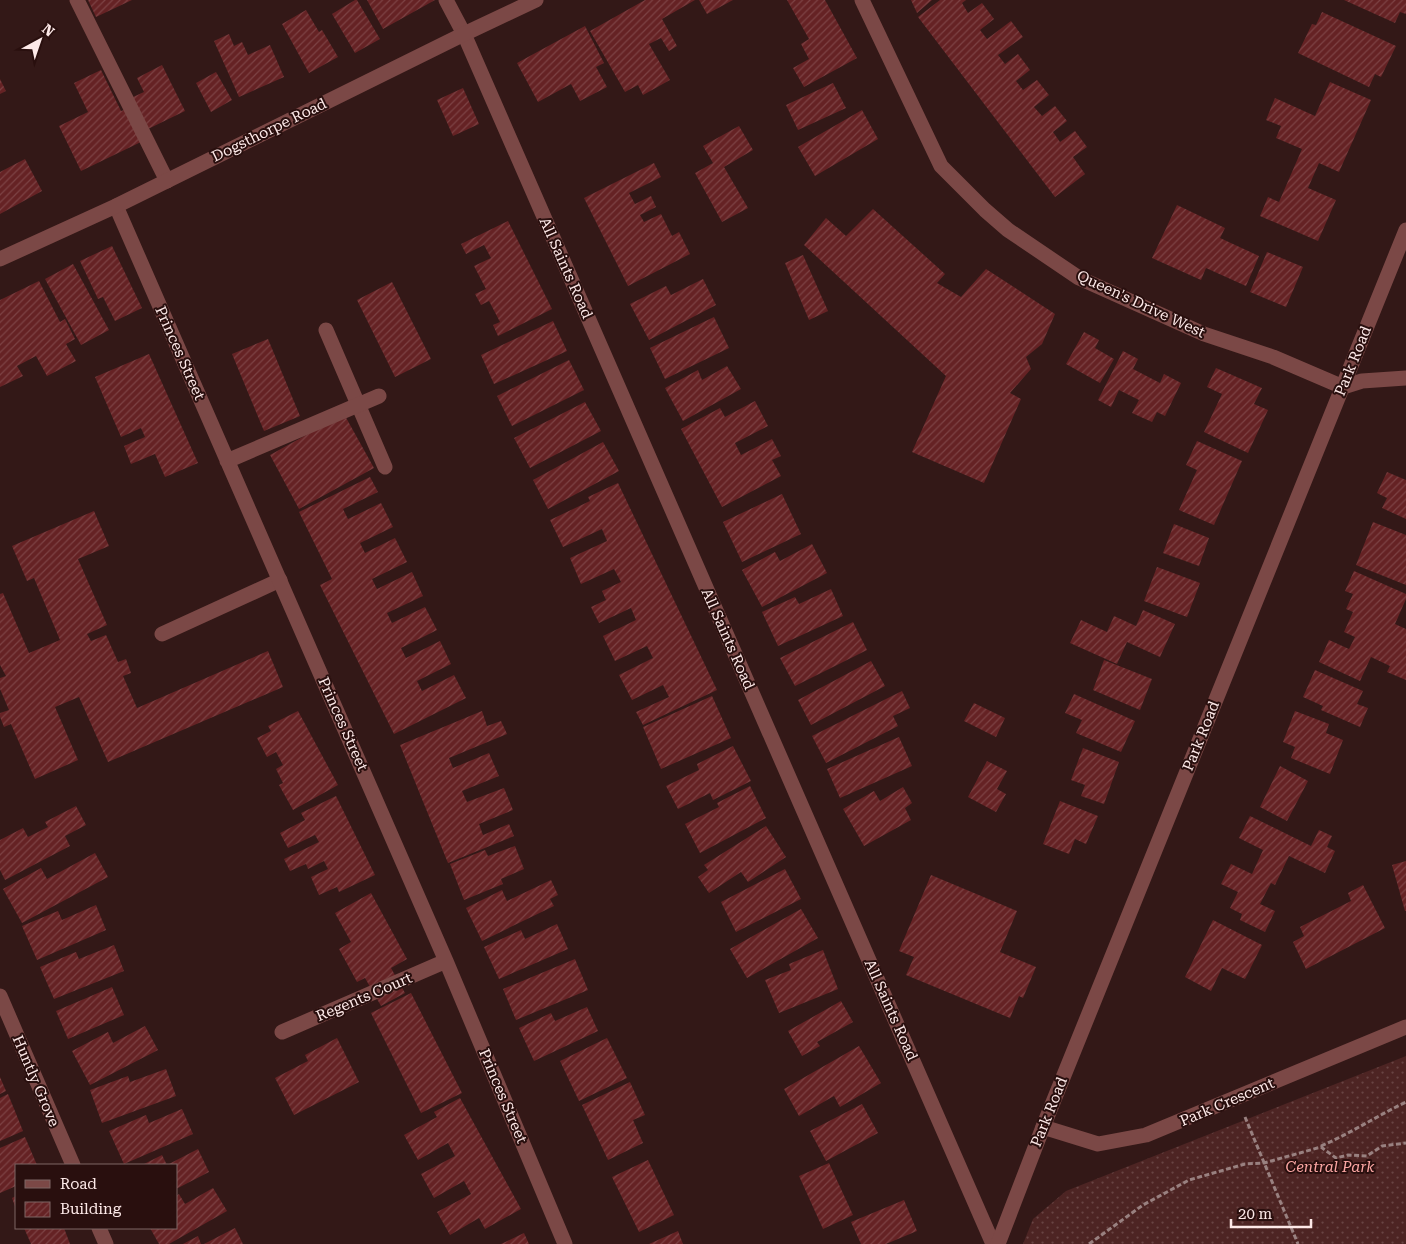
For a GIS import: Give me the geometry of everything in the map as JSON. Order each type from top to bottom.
[{"type":"street","points":[[77,0],[168,181]]},
{"type":"street","name":"All Saints Road","points":[[446,0],[464,34],[993,1244]]},
{"type":"street","name":"Dogsthorpe Road","points":[[0,259],[168,181],[536,0]]},
{"type":"street","name":"Queen's Drive West","points":[[862,0],[942,166],[1008,230],[1079,278],[1204,334],[1273,357],[1343,387]]},
{"type":"street","name":"Princes Street","points":[[116,206],[446,961],[565,1244]]},
{"type":"street","name":"Park Road","points":[[998,1244],[1043,1127],[1406,230]]},
{"type":"street","points":[[326,330],[385,467]]},
{"type":"street","points":[[1343,387],[1362,381],[1406,378]]},
{"type":"street","points":[[227,461],[379,396]]},
{"type":"street","points":[[162,634],[280,580]]},
{"type":"street","name":"Regents Court","points":[[282,1032],[446,961]]},
{"type":"street","name":"Huntly Grove","points":[[0,996],[73,1164]]},
{"type":"street","name":"Park Crescent","points":[[1043,1127],[1098,1144],[1146,1135],[1406,1027]]},
{"type":"street","points":[[100,1229],[106,1244]]},
{"type":"path","points":[[1238,1098],[1298,1244]]},
{"type":"path","points":[[1089,1244],[1143,1205],[1189,1180],[1245,1164],[1264,1163],[1321,1147],[1347,1135],[1406,1102]]},
{"type":"path","points":[[1321,1147],[1336,1158],[1348,1155],[1367,1156],[1382,1146],[1406,1144]]},
{"type":"green space","name":"Central Park","points":[[1406,1056],[1406,1244],[1023,1244],[1033,1219],[1066,1191]]},
{"type":"building","points":[[88,0],[132,0],[96,17]]},
{"type":"building","points":[[357,0],[380,39],[355,53],[332,14]]},
{"type":"building","points":[[367,0],[435,0],[383,29]]},
{"type":"building","points":[[645,0],[695,0],[662,19],[677,46],[669,51],[661,38],[649,44],[670,80],[643,95],[638,85],[625,92],[590,31]]},
{"type":"building","points":[[699,0],[733,0],[707,14]]},
{"type":"building","points":[[787,0],[825,0],[857,58],[804,87],[793,68],[809,59],[801,44],[809,39]]},
{"type":"building","points":[[911,0],[932,0],[917,13]]},
{"type":"building","points":[[940,0],[966,0],[962,3],[968,13],[982,3],[994,19],[980,30],[987,39],[1011,21],[1023,37],[998,55],[1005,64],[1018,54],[1030,70],[1016,81],[1023,90],[1037,80],[1049,95],[1034,107],[1042,116],[1055,106],[1067,121],[1053,132],[1060,142],[1075,131],[1087,147],[1073,157],[1085,174],[1055,197],[918,17]]},
{"type":"building","points":[[1344,0],[1406,0],[1406,14],[1400,12],[1395,23]]},
{"type":"building","points":[[306,10],[319,32],[322,30],[338,57],[309,73],[282,24]]},
{"type":"building","points":[[1322,12],[1396,46],[1381,77],[1375,74],[1369,87],[1298,53],[1312,24],[1316,25]]},
{"type":"building","points":[[585,26],[604,63],[596,67],[607,87],[580,101],[571,84],[538,102],[517,63]]},
{"type":"building","points":[[229,34],[234,46],[242,42],[248,55],[270,45],[284,77],[239,97],[214,41]]},
{"type":"building","points":[[162,65],[185,111],[148,129],[133,97],[144,92],[137,78]]},
{"type":"building","points":[[101,70],[121,111],[127,109],[143,141],[81,171],[59,126],[88,112],[74,83]]},
{"type":"building","points":[[216,72],[232,100],[211,112],[196,83]]},
{"type":"building","points":[[0,79],[6,91],[0,94]]},
{"type":"building","points":[[1330,82],[1371,100],[1339,172],[1319,163],[1308,188],[1336,200],[1318,241],[1260,216],[1268,197],[1279,202],[1302,149],[1276,138],[1281,126],[1266,120],[1275,98],[1315,116]]},
{"type":"building","points":[[833,83],[846,108],[798,130],[786,105]]},
{"type":"building","points":[[463,88],[479,124],[453,136],[437,100]]},
{"type":"building","points":[[862,110],[878,139],[815,176],[798,147]]},
{"type":"building","points":[[739,126],[753,150],[724,167],[748,208],[722,222],[695,173],[713,163],[703,146]]},
{"type":"building","points":[[25,159],[42,191],[0,214],[0,172]]},
{"type":"building","points":[[654,163],[661,177],[629,193],[635,204],[651,196],[656,207],[640,215],[644,222],[661,214],[672,236],[679,232],[690,254],[628,286],[584,198]]},
{"type":"building","points":[[1177,205],[1225,228],[1220,238],[1259,256],[1246,286],[1206,268],[1201,280],[1152,258]]},
{"type":"building","points":[[873,209],[945,274],[937,283],[961,297],[986,269],[1055,314],[1042,344],[1026,357],[1031,369],[1010,393],[1021,399],[984,483],[912,452],[946,376],[804,245],[826,218],[846,236]]},
{"type":"building","points":[[508,221],[552,309],[498,336],[493,325],[500,322],[489,301],[481,305],[475,294],[486,289],[474,266],[491,258],[484,245],[466,254],[461,244]]},
{"type":"building","points":[[112,246],[142,308],[115,321],[103,297],[98,299],[80,261]]},
{"type":"building","points":[[1267,252],[1303,267],[1286,307],[1250,292]]},
{"type":"building","points":[[803,255],[828,311],[809,320],[785,263]]},
{"type":"building","points":[[73,264],[109,330],[81,345],[45,279]]},
{"type":"building","points":[[703,279],[716,305],[649,340],[630,304],[666,286],[671,295]]},
{"type":"building","points":[[39,281],[60,322],[65,319],[75,339],[66,344],[76,361],[47,376],[36,356],[17,366],[23,376],[0,387],[0,300]]},
{"type":"building","points":[[392,282],[431,359],[395,377],[357,300]]},
{"type":"building","points":[[714,317],[729,348],[665,379],[650,348]]},
{"type":"building","points":[[553,321],[567,351],[494,384],[481,355]]},
{"type":"building","points":[[1084,332],[1099,340],[1095,348],[1114,359],[1100,383],[1066,364]]},
{"type":"building","points":[[268,339],[300,416],[264,431],[232,354]]},
{"type":"building","points":[[1123,351],[1138,359],[1133,369],[1160,383],[1164,374],[1181,383],[1165,416],[1157,412],[1152,422],[1132,413],[1139,400],[1119,390],[1111,407],[1098,400]]},
{"type":"building","points":[[149,354],[198,463],[165,477],[155,454],[131,464],[124,446],[145,437],[141,428],[121,437],[95,377]]},
{"type":"building","points":[[569,360],[584,390],[512,426],[497,396]]},
{"type":"building","points":[[727,366],[741,389],[683,421],[665,388],[698,370],[702,380]]},
{"type":"building","points":[[1216,368],[1262,388],[1254,404],[1268,410],[1248,453],[1204,432],[1222,394],[1207,387]]},
{"type":"building","points":[[755,401],[768,426],[735,443],[741,455],[772,439],[781,456],[772,460],[781,476],[722,507],[681,429],[720,408],[725,417]]},
{"type":"building","points":[[585,402],[601,431],[530,468],[514,438]]},
{"type":"building","points":[[344,414],[374,468],[299,509],[270,455]]},
{"type":"building","points":[[1197,441],[1242,461],[1214,525],[1179,510],[1197,470],[1186,465]]},
{"type":"building","points":[[603,442],[619,471],[548,509],[533,480]]},
{"type":"building","points":[[1387,472],[1406,480],[1406,519],[1382,508],[1387,498],[1377,493]]},
{"type":"building","points":[[370,477],[378,492],[343,509],[348,519],[381,503],[393,527],[360,543],[365,553],[395,538],[407,562],[372,579],[377,589],[412,572],[423,596],[387,613],[392,623],[425,607],[437,630],[401,648],[406,658],[440,641],[451,664],[417,681],[422,691],[454,675],[466,698],[394,734],[320,585],[332,579],[299,512]]},
{"type":"building","points":[[618,483],[717,690],[643,725],[636,712],[669,697],[663,685],[632,700],[619,675],[653,658],[647,646],[615,661],[603,636],[636,620],[631,608],[599,623],[591,607],[606,600],[602,591],[621,582],[614,569],[581,584],[570,558],[607,541],[602,529],[563,547],[550,520],[590,501],[588,497]]},
{"type":"building","points":[[782,494],[801,534],[742,562],[723,522]]},
{"type":"building","points":[[94,511],[109,546],[78,559],[107,625],[87,634],[91,641],[106,635],[118,662],[126,659],[131,673],[123,676],[137,708],[268,651],[283,687],[108,762],[79,697],[55,707],[78,760],[35,779],[11,724],[4,727],[0,717],[0,713],[9,710],[0,689],[0,678],[6,676],[0,665],[0,594],[3,593],[29,653],[60,640],[34,578],[27,581],[12,546]]},
{"type":"building","points":[[1373,522],[1406,535],[1406,585],[1356,565]]},
{"type":"building","points":[[1174,524],[1209,538],[1199,566],[1163,553]]},
{"type":"building","points":[[812,544],[827,573],[762,607],[742,570],[775,552],[780,561]]},
{"type":"building","points":[[1157,567],[1200,583],[1187,617],[1144,601]]},
{"type":"building","points":[[1354,571],[1406,594],[1406,599],[1395,624],[1406,629],[1406,680],[1387,672],[1390,666],[1371,657],[1360,681],[1319,662],[1329,640],[1349,649],[1355,637],[1344,632],[1353,612],[1346,609],[1353,594],[1345,591]]},
{"type":"building","points":[[831,589],[843,616],[778,646],[762,612],[795,597],[799,604]]},
{"type":"building","points":[[1143,610],[1175,624],[1160,657],[1127,642],[1117,664],[1070,643],[1081,620],[1107,632],[1114,616],[1136,626]]},
{"type":"building","points":[[853,622],[867,650],[795,686],[780,658]]},
{"type":"building","points":[[1104,660],[1152,679],[1140,710],[1093,690]]},
{"type":"building","points":[[871,661],[885,686],[811,725],[798,700]]},
{"type":"building","points":[[1315,670],[1363,691],[1357,704],[1368,708],[1360,727],[1321,710],[1323,706],[1303,697]]},
{"type":"building","points":[[902,691],[910,708],[893,716],[898,726],[826,763],[812,736]]},
{"type":"building","points":[[1074,694],[1135,721],[1121,752],[1076,733],[1082,720],[1065,713]]},
{"type":"building","points":[[712,696],[731,738],[661,769],[643,727]]},
{"type":"building","points":[[974,703],[1005,718],[996,737],[964,721]]},
{"type":"building","points":[[298,711],[338,785],[293,810],[279,785],[283,783],[276,769],[283,765],[276,752],[267,757],[257,738],[271,731],[268,726]]},
{"type":"building","points":[[482,711],[487,726],[501,721],[507,734],[449,758],[453,768],[489,753],[499,776],[462,791],[467,802],[504,788],[513,810],[479,824],[483,835],[509,824],[514,836],[448,863],[400,745]]},
{"type":"building","points":[[1295,711],[1329,724],[1326,733],[1343,740],[1330,774],[1291,758],[1295,747],[1283,742]]},
{"type":"building","points":[[899,737],[912,766],[840,798],[827,769]]},
{"type":"building","points":[[733,746],[751,781],[713,800],[710,793],[678,809],[666,786],[699,770],[697,764]]},
{"type":"building","points":[[1083,748],[1119,762],[1104,804],[1081,796],[1085,785],[1071,780]]},
{"type":"building","points":[[987,761],[1007,771],[997,789],[1006,794],[996,812],[968,797]]},
{"type":"building","points":[[1280,766],[1308,781],[1287,821],[1260,807]]},
{"type":"building","points":[[750,786],[766,818],[700,853],[685,824],[719,807],[717,803]]},
{"type":"building","points":[[903,787],[912,803],[905,808],[911,820],[864,846],[843,809],[874,791],[880,801]]},
{"type":"building","points":[[336,796],[375,875],[339,892],[337,887],[319,895],[311,877],[328,869],[324,861],[308,869],[306,864],[290,871],[284,859],[319,842],[315,835],[288,848],[280,833],[305,820],[301,813]]},
{"type":"building","points":[[1060,801],[1098,816],[1086,844],[1075,839],[1069,854],[1043,844]]},
{"type":"building","points":[[76,806],[86,825],[65,836],[70,846],[5,880],[0,870],[0,840],[23,828],[28,837],[48,827],[45,822]]},
{"type":"building","points":[[1250,816],[1311,846],[1319,830],[1332,836],[1327,847],[1335,851],[1325,873],[1289,856],[1275,885],[1271,883],[1260,904],[1275,911],[1265,932],[1240,920],[1242,914],[1230,908],[1238,892],[1221,884],[1231,864],[1252,874],[1263,850],[1239,838]]},
{"type":"building","points":[[766,826],[786,857],[748,882],[741,872],[709,893],[698,877],[708,870],[704,865]]},
{"type":"building","points":[[515,846],[524,869],[501,879],[503,884],[464,900],[450,864],[485,850],[488,856]]},
{"type":"building","points":[[95,853],[108,877],[22,923],[3,889],[41,868],[47,879]]},
{"type":"building","points":[[1406,861],[1406,911],[1405,911],[1392,865]]},
{"type":"building","points":[[785,869],[801,899],[736,932],[721,902]]},
{"type":"building","points":[[931,875],[1017,911],[1000,952],[1036,967],[1023,998],[1019,996],[1010,1018],[906,975],[914,957],[899,951]]},
{"type":"building","points":[[551,880],[558,895],[550,899],[554,906],[482,941],[466,908],[502,890],[507,901]]},
{"type":"building","points":[[1363,885],[1385,928],[1306,969],[1293,942],[1304,936],[1300,927],[1351,901],[1348,893]]},
{"type":"building","points":[[371,893],[407,959],[391,968],[405,993],[381,1006],[365,978],[357,982],[339,949],[351,942],[335,913]]},
{"type":"building","points":[[96,905],[106,930],[37,960],[22,926],[58,911],[62,920]]},
{"type":"building","points":[[801,909],[818,938],[747,978],[730,949]]},
{"type":"building","points":[[1213,920],[1262,945],[1245,979],[1222,968],[1211,991],[1185,977]]},
{"type":"building","points":[[557,924],[568,949],[499,979],[484,947],[521,930],[525,939]]},
{"type":"building","points":[[114,945],[124,971],[54,999],[40,967],[76,952],[79,959]]},
{"type":"building","points":[[823,950],[838,989],[779,1013],[765,980],[791,970],[789,964]]},
{"type":"building","points":[[575,959],[588,990],[516,1020],[503,989]]},
{"type":"building","points":[[112,987],[124,1015],[68,1039],[56,1011]]},
{"type":"building","points":[[411,993],[462,1093],[421,1113],[371,1013]]},
{"type":"building","points":[[841,1001],[853,1022],[817,1042],[820,1046],[802,1056],[788,1031]]},
{"type":"building","points":[[587,1007],[598,1031],[534,1061],[519,1028],[551,1013],[555,1021]]},
{"type":"building","points":[[145,1026],[158,1050],[90,1085],[72,1051],[108,1032],[113,1043]]},
{"type":"building","points":[[337,1038],[359,1082],[294,1115],[275,1078],[308,1061],[305,1055]]},
{"type":"building","points":[[607,1038],[627,1078],[579,1101],[560,1061]]},
{"type":"building","points":[[859,1046],[881,1083],[840,1107],[834,1096],[799,1116],[784,1089]]},
{"type":"building","points":[[166,1069],[176,1096],[102,1123],[90,1090],[128,1076],[130,1082]]},
{"type":"building","points":[[0,1077],[6,1091],[0,1094]]},
{"type":"building","points":[[630,1082],[645,1115],[633,1120],[643,1143],[608,1160],[582,1105]]},
{"type":"building","points":[[8,1094],[23,1131],[0,1141],[0,1098]]},
{"type":"building","points":[[460,1098],[521,1209],[485,1229],[479,1218],[450,1235],[437,1212],[471,1194],[464,1181],[434,1198],[421,1174],[455,1156],[448,1143],[418,1160],[404,1135],[437,1117],[434,1112]]},
{"type":"building","points":[[862,1104],[878,1133],[826,1161],[810,1131]]},
{"type":"building","points":[[182,1109],[193,1134],[124,1164],[109,1131],[146,1115],[149,1123]]},
{"type":"building","points":[[25,1137],[37,1164],[15,1164],[15,1186],[0,1193],[0,1148]]},
{"type":"building","points":[[198,1149],[209,1172],[178,1188],[178,1164],[169,1164]]},
{"type":"building","points":[[162,1155],[166,1164],[144,1164]]},
{"type":"building","points":[[648,1160],[674,1215],[639,1232],[612,1177]]},
{"type":"building","points":[[829,1163],[853,1215],[823,1229],[799,1176]]},
{"type":"building","points":[[213,1188],[227,1211],[169,1244],[159,1244],[151,1229],[178,1229],[178,1195],[185,1204]]},
{"type":"building","points":[[904,1200],[917,1231],[886,1244],[861,1244],[851,1222]]},
{"type":"building","points":[[235,1228],[243,1244],[204,1244]]},
{"type":"building","points":[[24,1229],[64,1229],[70,1244],[31,1244]]},
{"type":"building","points":[[678,1231],[683,1244],[649,1244]]},
{"type":"building","points":[[524,1233],[529,1244],[501,1244]]},
{"type":"building","points":[[198,1236],[201,1244],[183,1244]]}]
